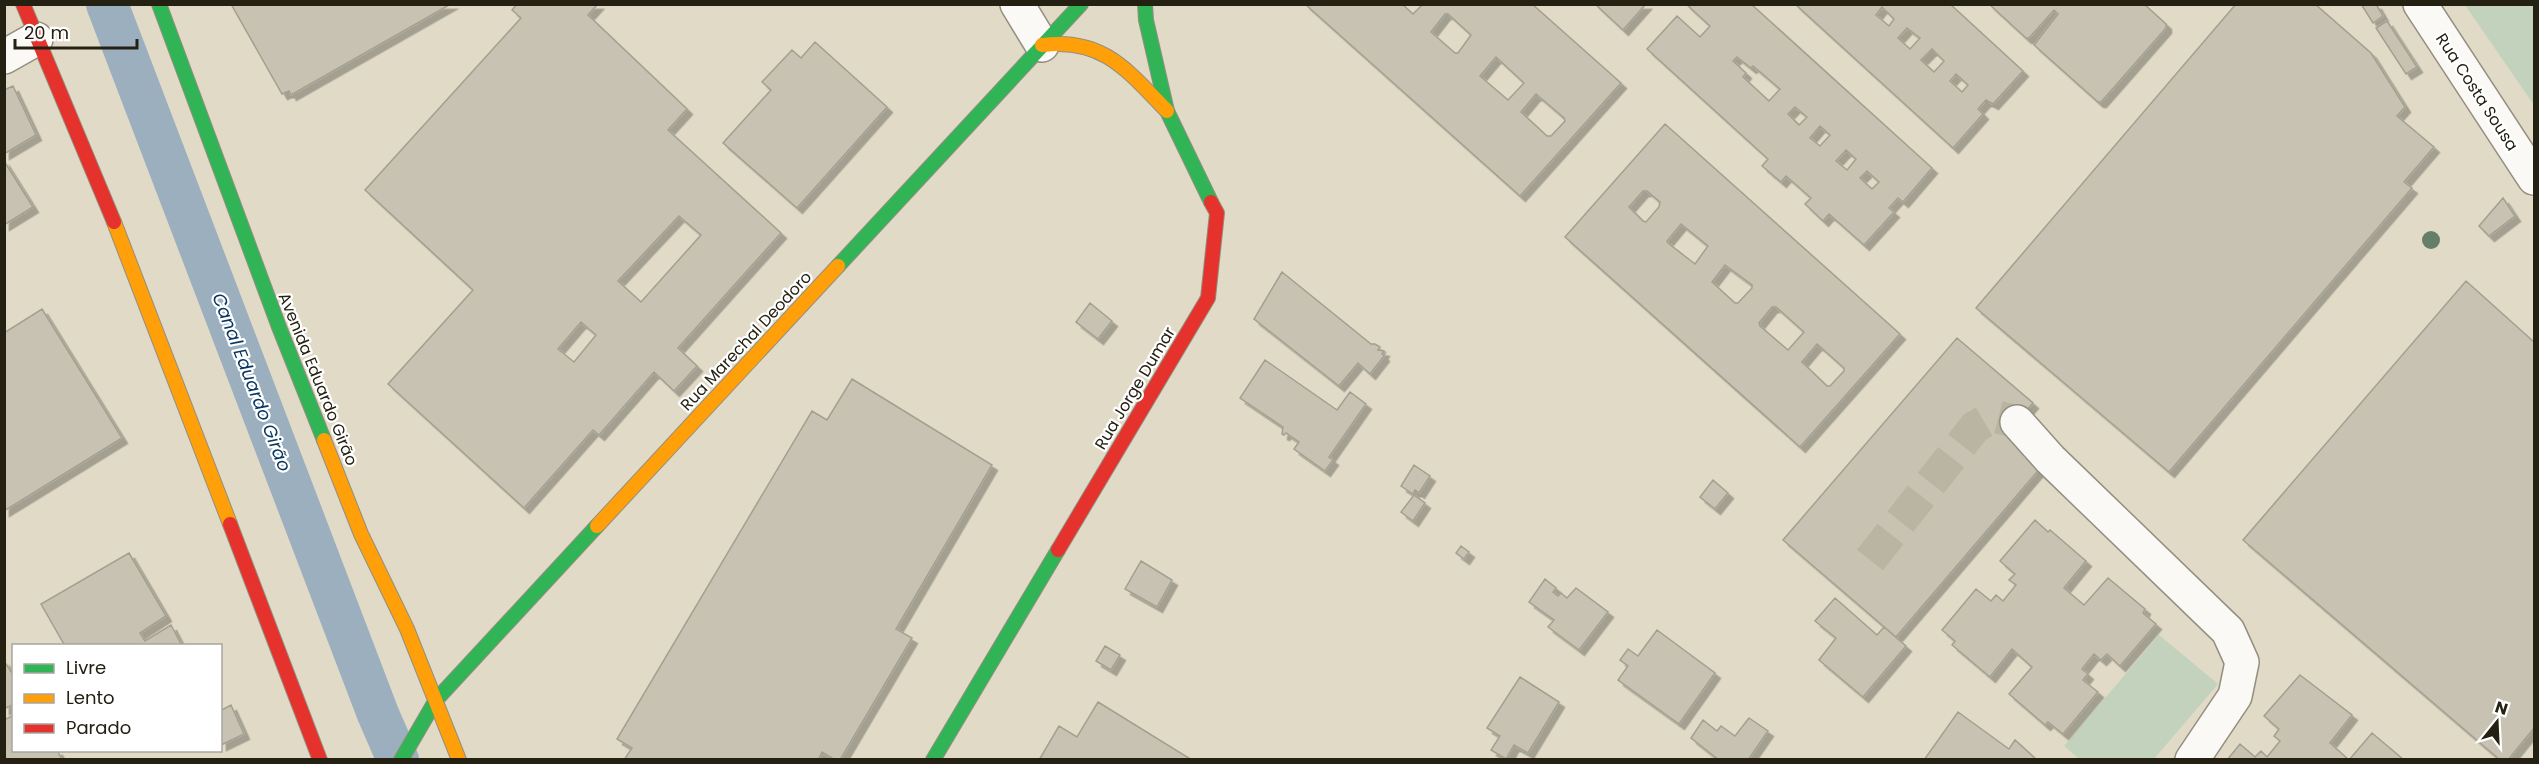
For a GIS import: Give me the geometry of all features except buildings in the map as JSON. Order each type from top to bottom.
[{"type":"street","points":[[23,4],[36,39],[95,172],[320,759]]},
{"type":"street","name":"Avenida Eduardo Girão","points":[[159,4],[283,338],[361,534],[407,629],[459,759]]},
{"type":"street","points":[[1017,4],[1042,45],[1069,43],[1100,52],[1130,75],[1167,111]]},
{"type":"street","name":"Rua Marechal Deodoro","points":[[401,759],[436,700],[1081,4]]},
{"type":"street","name":"Rua Jorge Dumar","points":[[933,759],[1208,298],[1217,213],[1167,111],[1146,20],[1145,4]]},
{"type":"street","name":"Rua Costa Sousa","points":[[2420,4],[2535,178]]},
{"type":"street","points":[[4,57],[36,39]]},
{"type":"street","points":[[2017,422],[2050,459],[2228,631],[2242,662],[2235,696],[2192,759]]},
{"type":"green space","points":[[2465,5],[2534,5],[2534,105]]},
{"type":"green space","points":[[2159,635],[2218,684],[2154,759],[2079,759],[2064,746]]},
{"type":"waterway","name":"Canal Eduardo Girão","points":[[107,4],[378,714],[398,760]]},
{"type":"tunnel","points":[[1870,560],[1975,427],[1994,416],[2017,422]]},
{"type":"traffic: fast","points":[[159,4],[279,327],[324,440]]},
{"type":"traffic: fast","points":[[838,266],[1081,4]]},
{"type":"traffic: fast","points":[[1145,4],[1146,20],[1167,111],[1211,202]]},
{"type":"traffic: fast","points":[[436,700],[597,526]]},
{"type":"traffic: fast","points":[[933,760],[1058,550]]},
{"type":"traffic: fast","points":[[401,760],[436,700]]},
{"type":"traffic: slow","points":[[1042,45],[1082,46],[1098,52],[1126,70],[1167,111]]},
{"type":"traffic: slow","points":[[114,222],[230,524]]},
{"type":"traffic: slow","points":[[597,526],[838,266]]},
{"type":"traffic: slow","points":[[324,440],[361,534],[407,629],[459,760]]},
{"type":"traffic: jam","points":[[23,4],[114,222]]},
{"type":"traffic: jam","points":[[1058,550],[1208,298],[1217,213],[1211,202]]},
{"type":"traffic: jam","points":[[230,524],[320,760]]}]
